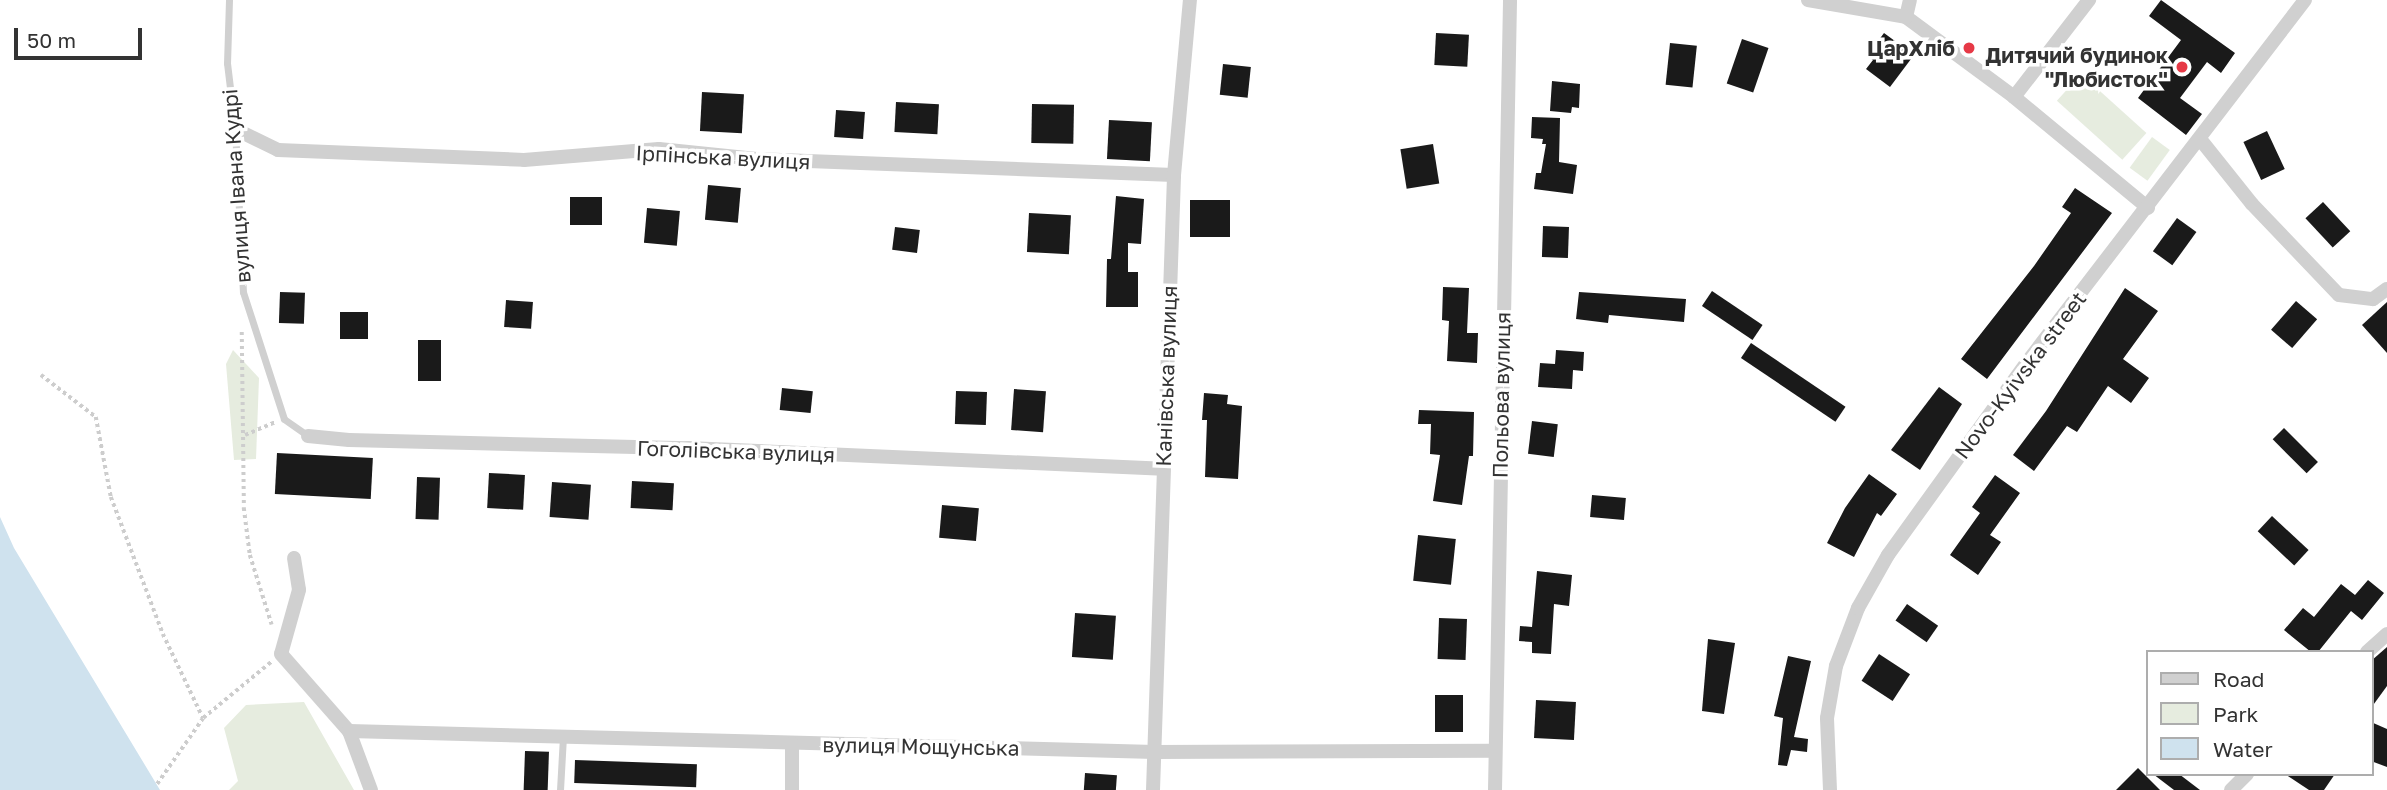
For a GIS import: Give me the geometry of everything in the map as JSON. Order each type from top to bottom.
[{"type":"street","name":"Канівська вулиця","points":[[1153,790],[1174,175],[1190,0]]},
{"type":"street","name":"Польова вулиця","points":[[1496,790],[1494,751],[1510,0]]},
{"type":"street","points":[[1808,0],[1906,17],[2014,97],[2148,208]]},
{"type":"street","points":[[1906,17],[1910,0]]},
{"type":"street","points":[[2014,97],[2089,0]]},
{"type":"street","name":"Novo-Kyivska street","points":[[1830,790],[1827,718],[1836,666],[1858,608],[1888,555],[2028,361],[2305,0]]},
{"type":"street","name":"Ірпінська вулиця","points":[[235,129],[278,150],[524,160],[659,149],[756,159],[1174,175]]},
{"type":"street","points":[[2200,139],[2252,204],[2339,295],[2373,299],[2387,289]]},
{"type":"street","name":"Гоголівська вулиця","points":[[308,436],[349,440],[688,449],[1163,469]]},
{"type":"street","points":[[294,558],[299,590],[281,654],[349,731],[371,790]]},
{"type":"street","points":[[2369,650],[2387,634]]},
{"type":"street","name":"вулиця Мощунська","points":[[349,731],[1154,752],[1494,751]]},
{"type":"street","points":[[792,743],[792,790]]},
{"type":"street","points":[[2231,790],[2245,776]]},
{"type":"lane","name":"вулиця Івана Кудрі","points":[[229,0],[227,63],[235,129],[243,292],[284,419]]},
{"type":"lane","points":[[284,419],[308,436]]},
{"type":"lane","points":[[560,790],[564,736]]},
{"type":"path","points":[[156,784],[202,718],[281,654],[250,555],[244,509],[243,328]]},
{"type":"path","points":[[41,375],[96,417],[111,497],[163,634],[202,718]]},
{"type":"path","points":[[245,435],[284,419]]},
{"type":"green space","points":[[2081,74],[2146,133],[2122,160],[2057,101]]},
{"type":"green space","points":[[2152,137],[2170,150],[2147,181],[2130,168]]},
{"type":"green space","points":[[233,350],[259,378],[256,459],[234,460],[226,364]]},
{"type":"green space","points":[[304,702],[354,790],[229,790],[238,781],[224,728],[246,705]]},
{"type":"water","points":[[0,517],[14,548],[160,790],[0,790]]},
{"type":"building","name":"Дитячий будинок \"Любисток\"","points":[[2161,0],[2235,53],[2221,73],[2207,62],[2180,98],[2202,114],[2186,135],[2138,98],[2181,40],[2149,16]]},
{"type":"building","points":[[1436,33],[1469,35],[1467,67],[1434,65]]},
{"type":"building","points":[[1884,33],[1914,55],[1890,87],[1866,69],[1873,60],[1867,56]]},
{"type":"building","points":[[1742,39],[1768,48],[1753,93],[1727,83]]},
{"type":"building","points":[[1670,43],[1697,46],[1692,88],[1666,85]]},
{"type":"building","points":[[1223,64],[1251,67],[1248,98],[1220,95]]},
{"type":"building","points":[[1552,81],[1580,84],[1579,108],[1572,107],[1571,113],[1550,111]]},
{"type":"building","points":[[702,92],[744,94],[742,133],[700,131]]},
{"type":"building","points":[[896,102],[939,104],[937,134],[894,132]]},
{"type":"building","points":[[1032,104],[1074,105],[1073,144],[1031,143]]},
{"type":"building","points":[[836,110],[865,112],[863,139],[834,137]]},
{"type":"building","points":[[1532,117],[1560,118],[1559,162],[1577,165],[1573,194],[1534,189],[1536,173],[1541,173],[1546,144],[1542,144],[1543,139],[1531,138]]},
{"type":"building","points":[[1109,120],[1152,122],[1150,161],[1107,159]]},
{"type":"building","points":[[2267,131],[2285,169],[2261,180],[2243,142]]},
{"type":"building","points":[[1433,144],[1439,184],[1407,189],[1400,149]]},
{"type":"building","points":[[708,185],[741,188],[738,223],[705,220]]},
{"type":"building","points":[[2075,188],[2112,213],[1987,379],[1961,359],[2034,266],[2071,213],[2062,207]]},
{"type":"building","points":[[1116,196],[1144,199],[1141,244],[1128,243],[1128,272],[1138,272],[1138,307],[1106,307],[1107,259],[1111,259]]},
{"type":"building","points":[[570,197],[602,197],[602,225],[570,225]]},
{"type":"building","points":[[1190,200],[1230,200],[1230,237],[1190,237]]},
{"type":"building","points":[[2323,202],[2350,231],[2333,248],[2305,218]]},
{"type":"building","points":[[647,208],[680,211],[677,246],[644,243]]},
{"type":"building","points":[[1029,213],[1071,215],[1069,254],[1027,252]]},
{"type":"building","points":[[2177,218],[2196,232],[2172,265],[2153,251]]},
{"type":"building","points":[[1543,226],[1569,227],[1568,258],[1542,257]]},
{"type":"building","points":[[895,227],[920,230],[917,253],[892,250]]},
{"type":"building","points":[[1443,287],[1469,288],[1467,333],[1478,333],[1477,363],[1447,361],[1449,321],[1442,320]]},
{"type":"building","points":[[2125,288],[2158,311],[2123,359],[2149,378],[2131,403],[2108,386],[2077,432],[2067,426],[2034,471],[2013,455],[2046,411]]},
{"type":"building","points":[[1712,291],[1763,325],[1753,340],[1702,306]]},
{"type":"building","points":[[280,292],[305,293],[304,324],[279,323]]},
{"type":"building","points":[[1579,292],[1686,299],[1684,322],[1609,315],[1608,323],[1576,319]]},
{"type":"building","points":[[506,300],[533,302],[531,329],[504,327]]},
{"type":"building","points":[[2296,301],[2317,319],[2292,348],[2271,330]]},
{"type":"building","points":[[2387,302],[2387,353],[2362,325]]},
{"type":"building","points":[[340,312],[368,312],[368,339],[340,339]]},
{"type":"building","points":[[418,340],[441,340],[441,381],[418,381]]},
{"type":"building","points":[[1751,343],[1846,407],[1835,422],[1741,358]]},
{"type":"building","points":[[1556,350],[1584,352],[1583,371],[1573,370],[1572,389],[1538,387],[1540,363],[1555,364]]},
{"type":"building","points":[[1939,387],[1962,404],[1920,470],[1891,450]]},
{"type":"building","points":[[782,388],[813,391],[811,413],[780,410]]},
{"type":"building","points":[[1014,389],[1046,391],[1043,432],[1011,430]]},
{"type":"building","points":[[956,391],[987,392],[986,425],[955,424]]},
{"type":"building","points":[[1204,393],[1228,395],[1227,404],[1242,406],[1238,479],[1205,477],[1207,420],[1202,420]]},
{"type":"building","points":[[1419,410],[1474,412],[1473,456],[1469,456],[1462,505],[1433,501],[1440,455],[1430,454],[1431,424],[1418,424]]},
{"type":"building","points":[[1532,421],[1558,424],[1554,457],[1528,454]]},
{"type":"building","points":[[2284,428],[2318,462],[2307,473],[2273,439]]},
{"type":"building","points":[[277,453],[373,458],[371,499],[275,494]]},
{"type":"building","points":[[489,473],[525,475],[523,510],[487,508]]},
{"type":"building","points":[[1869,474],[1897,494],[1881,516],[1877,513],[1854,557],[1827,543],[1845,508]]},
{"type":"building","points":[[1995,475],[2020,493],[1990,535],[2001,542],[1978,575],[1950,555],[1980,513],[1972,507]]},
{"type":"building","points":[[417,477],[440,478],[439,520],[416,519]]},
{"type":"building","points":[[632,481],[674,483],[673,510],[631,508]]},
{"type":"building","points":[[552,482],[591,485],[588,520],[550,517]]},
{"type":"building","points":[[1592,495],[1626,498],[1624,520],[1590,517]]},
{"type":"building","points":[[942,505],[979,508],[976,541],[939,538]]},
{"type":"building","points":[[2272,516],[2309,550],[2294,565],[2258,531]]},
{"type":"building","points":[[1418,535],[1456,539],[1451,585],[1413,581]]},
{"type":"building","points":[[1537,571],[1572,575],[1569,606],[1554,604],[1551,654],[1532,653],[1532,642],[1519,641],[1520,626],[1532,627]]},
{"type":"building","points":[[2368,580],[2384,593],[2362,620],[2351,611],[2320,650],[2309,650],[2284,630],[2303,608],[2314,617],[2341,584],[2355,595]]},
{"type":"building","points":[[1907,604],[1938,626],[1927,642],[1896,620]]},
{"type":"building","points":[[1075,613],[1116,616],[1113,660],[1072,657]]},
{"type":"building","points":[[1439,618],[1467,619],[1466,660],[1438,659]]},
{"type":"building","points":[[1708,639],[1735,643],[1724,714],[1702,711]]},
{"type":"building","points":[[2387,647],[2387,686],[2373,705],[2373,659]]},
{"type":"building","points":[[1879,654],[1910,674],[1893,701],[1862,681]]},
{"type":"building","points":[[1788,656],[1811,661],[1794,737],[1808,739],[1807,752],[1791,750],[1787,766],[1778,765],[1783,718],[1774,716]]},
{"type":"building","points":[[1435,695],[1463,695],[1463,732],[1435,732]]},
{"type":"building","points":[[1536,700],[1576,702],[1574,740],[1534,738]]},
{"type":"building","points":[[2373,723],[2387,729],[2387,767],[2373,762]]},
{"type":"building","points":[[525,751],[549,752],[548,790],[524,790]]},
{"type":"building","points":[[575,760],[697,764],[696,787],[574,783]]},
{"type":"building","points":[[2138,768],[2160,790],[2116,790]]},
{"type":"building","points":[[1085,773],[1117,775],[1116,790],[1084,790]]},
{"type":"building","points":[[2156,776],[2182,776],[2200,790],[2174,790]]},
{"type":"building","points":[[2288,776],[2334,776],[2324,790],[2309,790]]},
{"type":"place","name":"ЦарХліб","points":[[1969,48]]},
{"type":"place","name":"Дитячий будинок \"Любисток\"","points":[[2182,67]]}]
